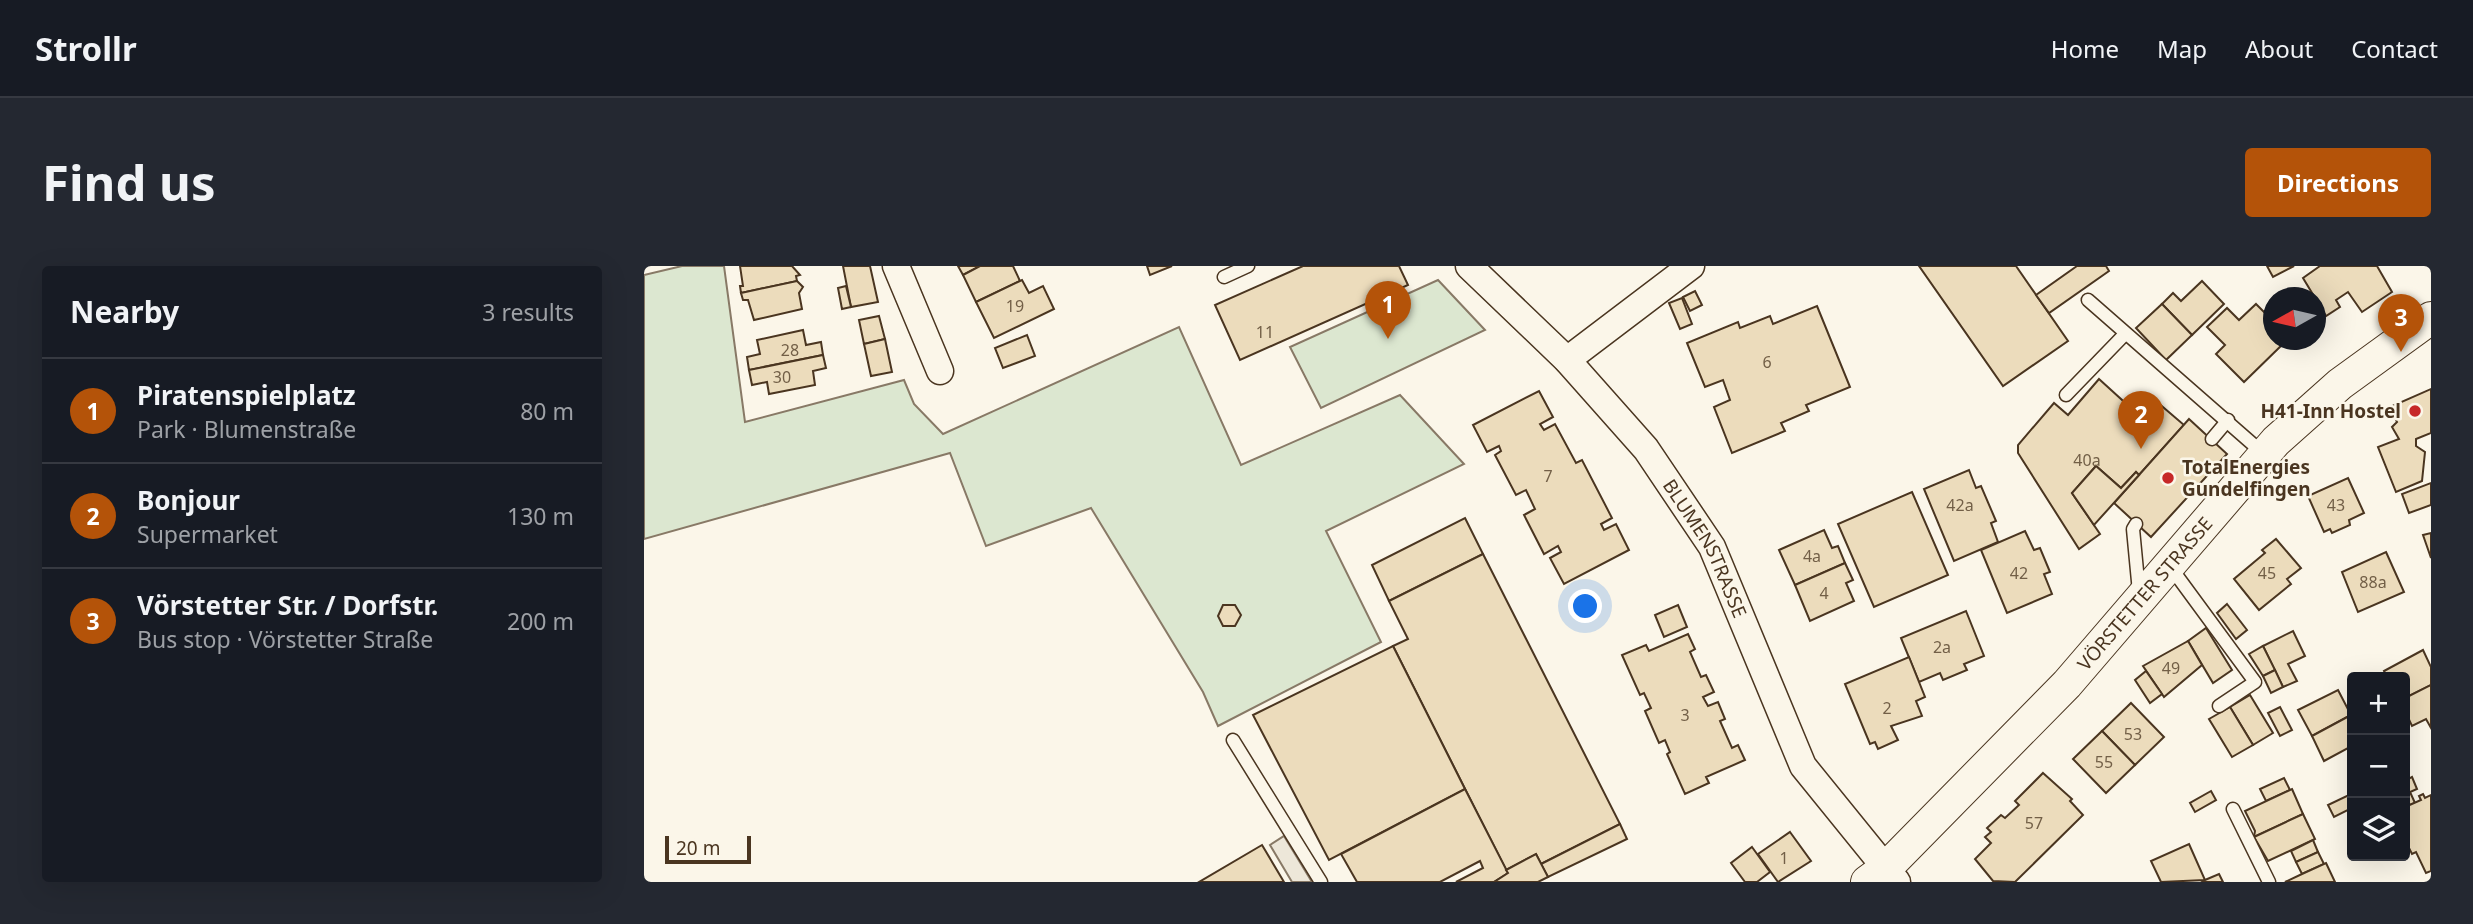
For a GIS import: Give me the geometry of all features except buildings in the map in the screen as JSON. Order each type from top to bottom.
[{"type":"street","points":[[896,266],[940,371]]},
{"type":"street","name":"BLUMENSTRASSE","points":[[1469,266],[1567,360],[1646,449],[1704,534],[1803,766],[1883,877]]},
{"type":"street","points":[[1567,360],[1691,266]]},
{"type":"street","name":"VÖRSTETTER STRASSE","points":[[1883,877],[2067,684],[2290,426],[2340,384],[2431,318]]},
{"type":"lane","points":[[1224,277],[1248,266]]},
{"type":"lane","points":[[2088,300],[2264,454]]},
{"type":"lane","points":[[2066,395],[2124,334]]},
{"type":"lane","points":[[2211,439],[2228,420]]},
{"type":"lane","points":[[2136,524],[2133,528],[2139,598]]},
{"type":"lane","points":[[2168,564],[2255,682],[2218,706]]},
{"type":"lane","points":[[1233,740],[1321,882]]},
{"type":"lane","points":[[2233,809],[2269,882]]},
{"type":"green space","points":[[682,266],[724,266],[745,422],[904,380],[914,404],[943,434],[1179,327],[1241,465],[1400,395],[1464,464],[1326,531],[1381,642],[1218,726],[1203,692],[1091,508],[986,546],[950,453],[644,539],[644,275]]},
{"type":"green space","points":[[1438,280],[1485,330],[1321,408],[1290,347]]},
{"type":"shaded area","points":[[1284,836],[1312,882],[1292,882],[1270,845]]},
{"type":"place","name":"Piratenspielplatz","points":[[1388,339]]},
{"type":"place","name":"Vörstetter Str. / Dorfstr.","points":[[2401,352]]},
{"type":"place","name":"H41-Inn Hostel","points":[[2415,411]]},
{"type":"place","name":"Bonjour","points":[[2141,449]]},
{"type":"place","name":"TotalEnergies Gundelfingen","points":[[2168,478]]}]
